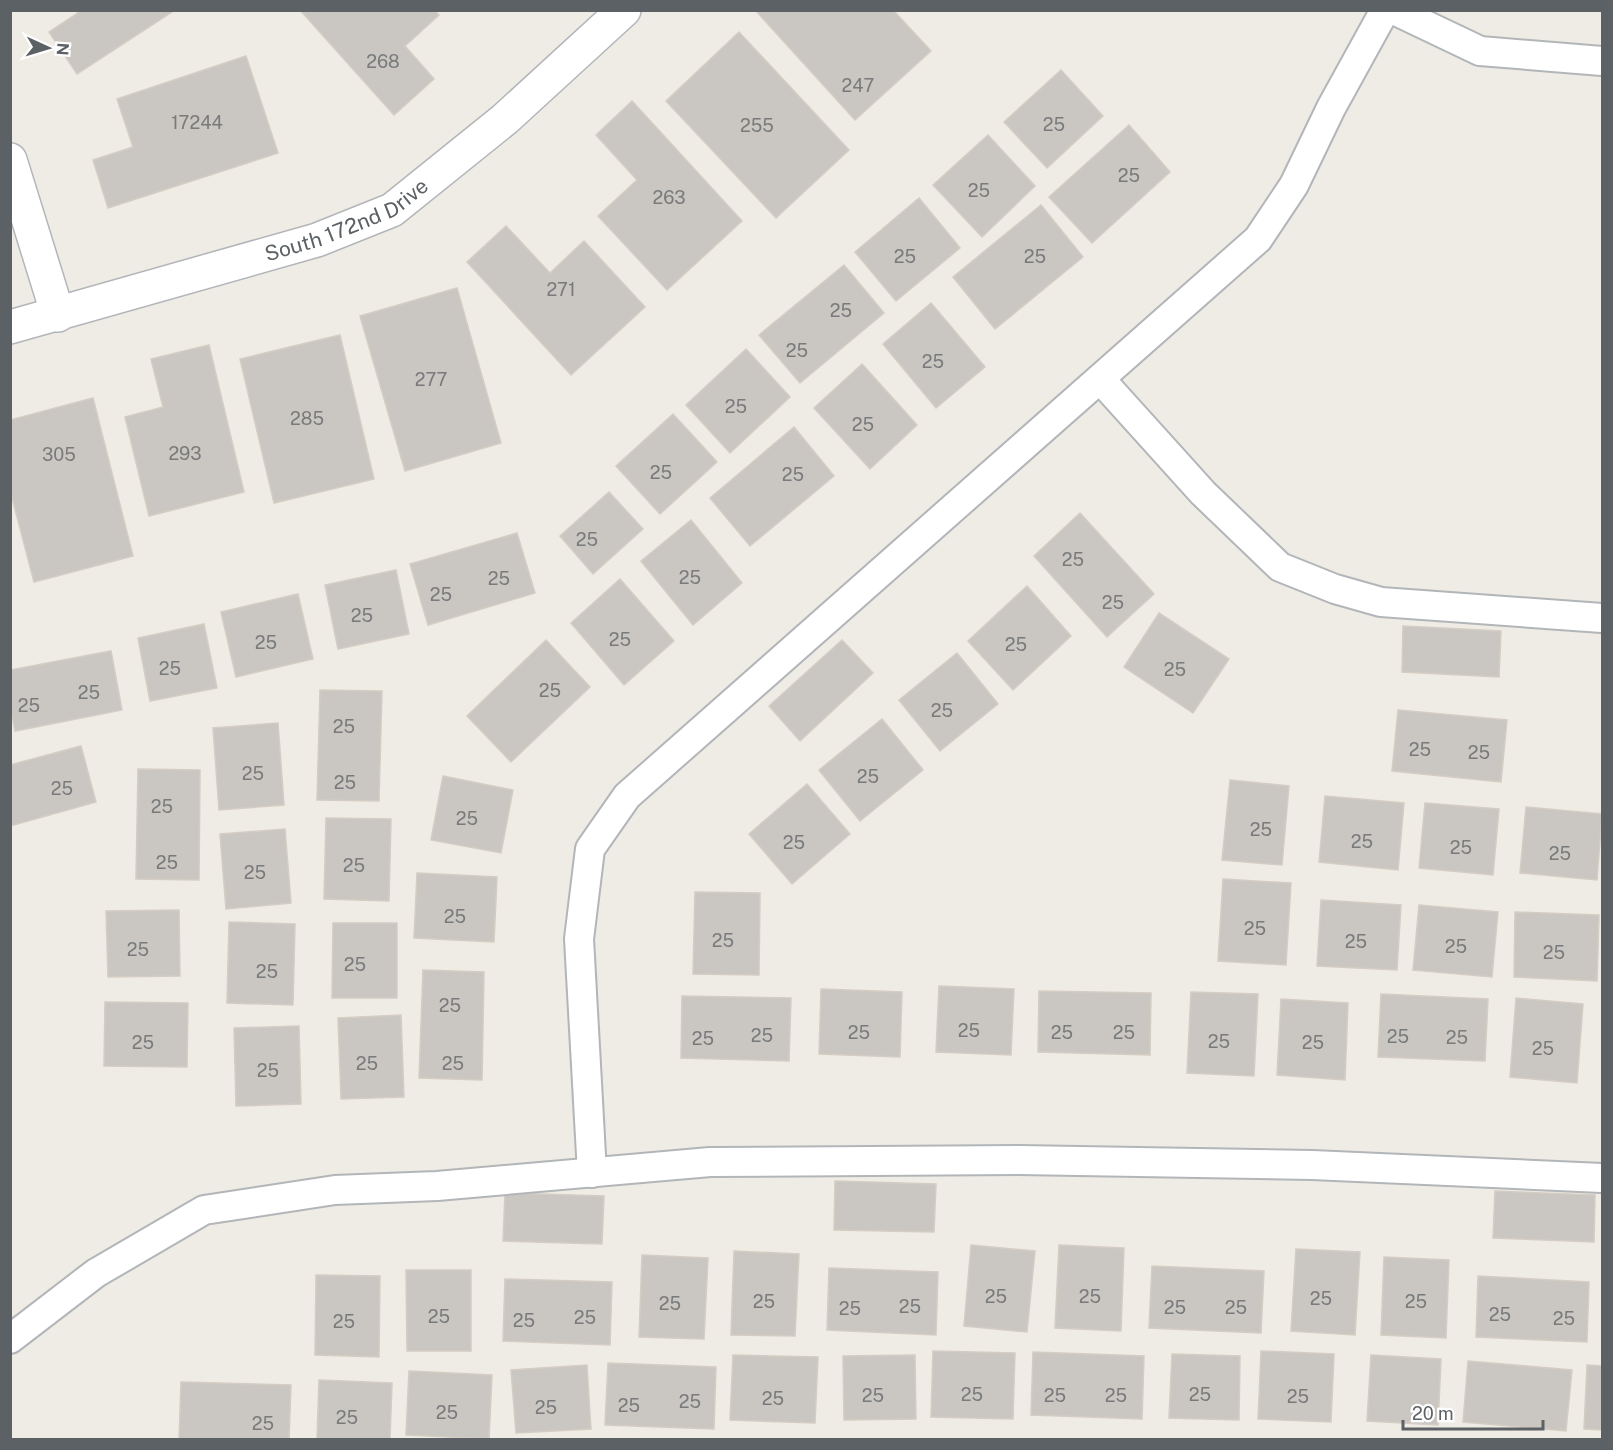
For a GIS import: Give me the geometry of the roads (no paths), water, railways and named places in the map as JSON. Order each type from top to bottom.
[{"type":"street","name":"South 172nd Drive","points":[[10,327],[317,240],[392,210],[505,119],[624,10]]},
{"type":"street","points":[[10,160],[58,315]]},
{"type":"lane","points":[[592,1173],[579,939],[590,849],[627,796],[1101,380],[1258,239],[1294,185],[1331,108],[1385,10]]},
{"type":"lane","points":[[1394,10],[1480,51],[1602,61]]},
{"type":"lane","points":[[1101,380],[1203,493],[1280,567],[1335,589],[1381,602],[1602,618]]},
{"type":"lane","points":[[10,1339],[96,1273],[204,1210],[335,1190],[437,1186],[710,1162],[1019,1160],[1312,1165],[1602,1178]]}]
